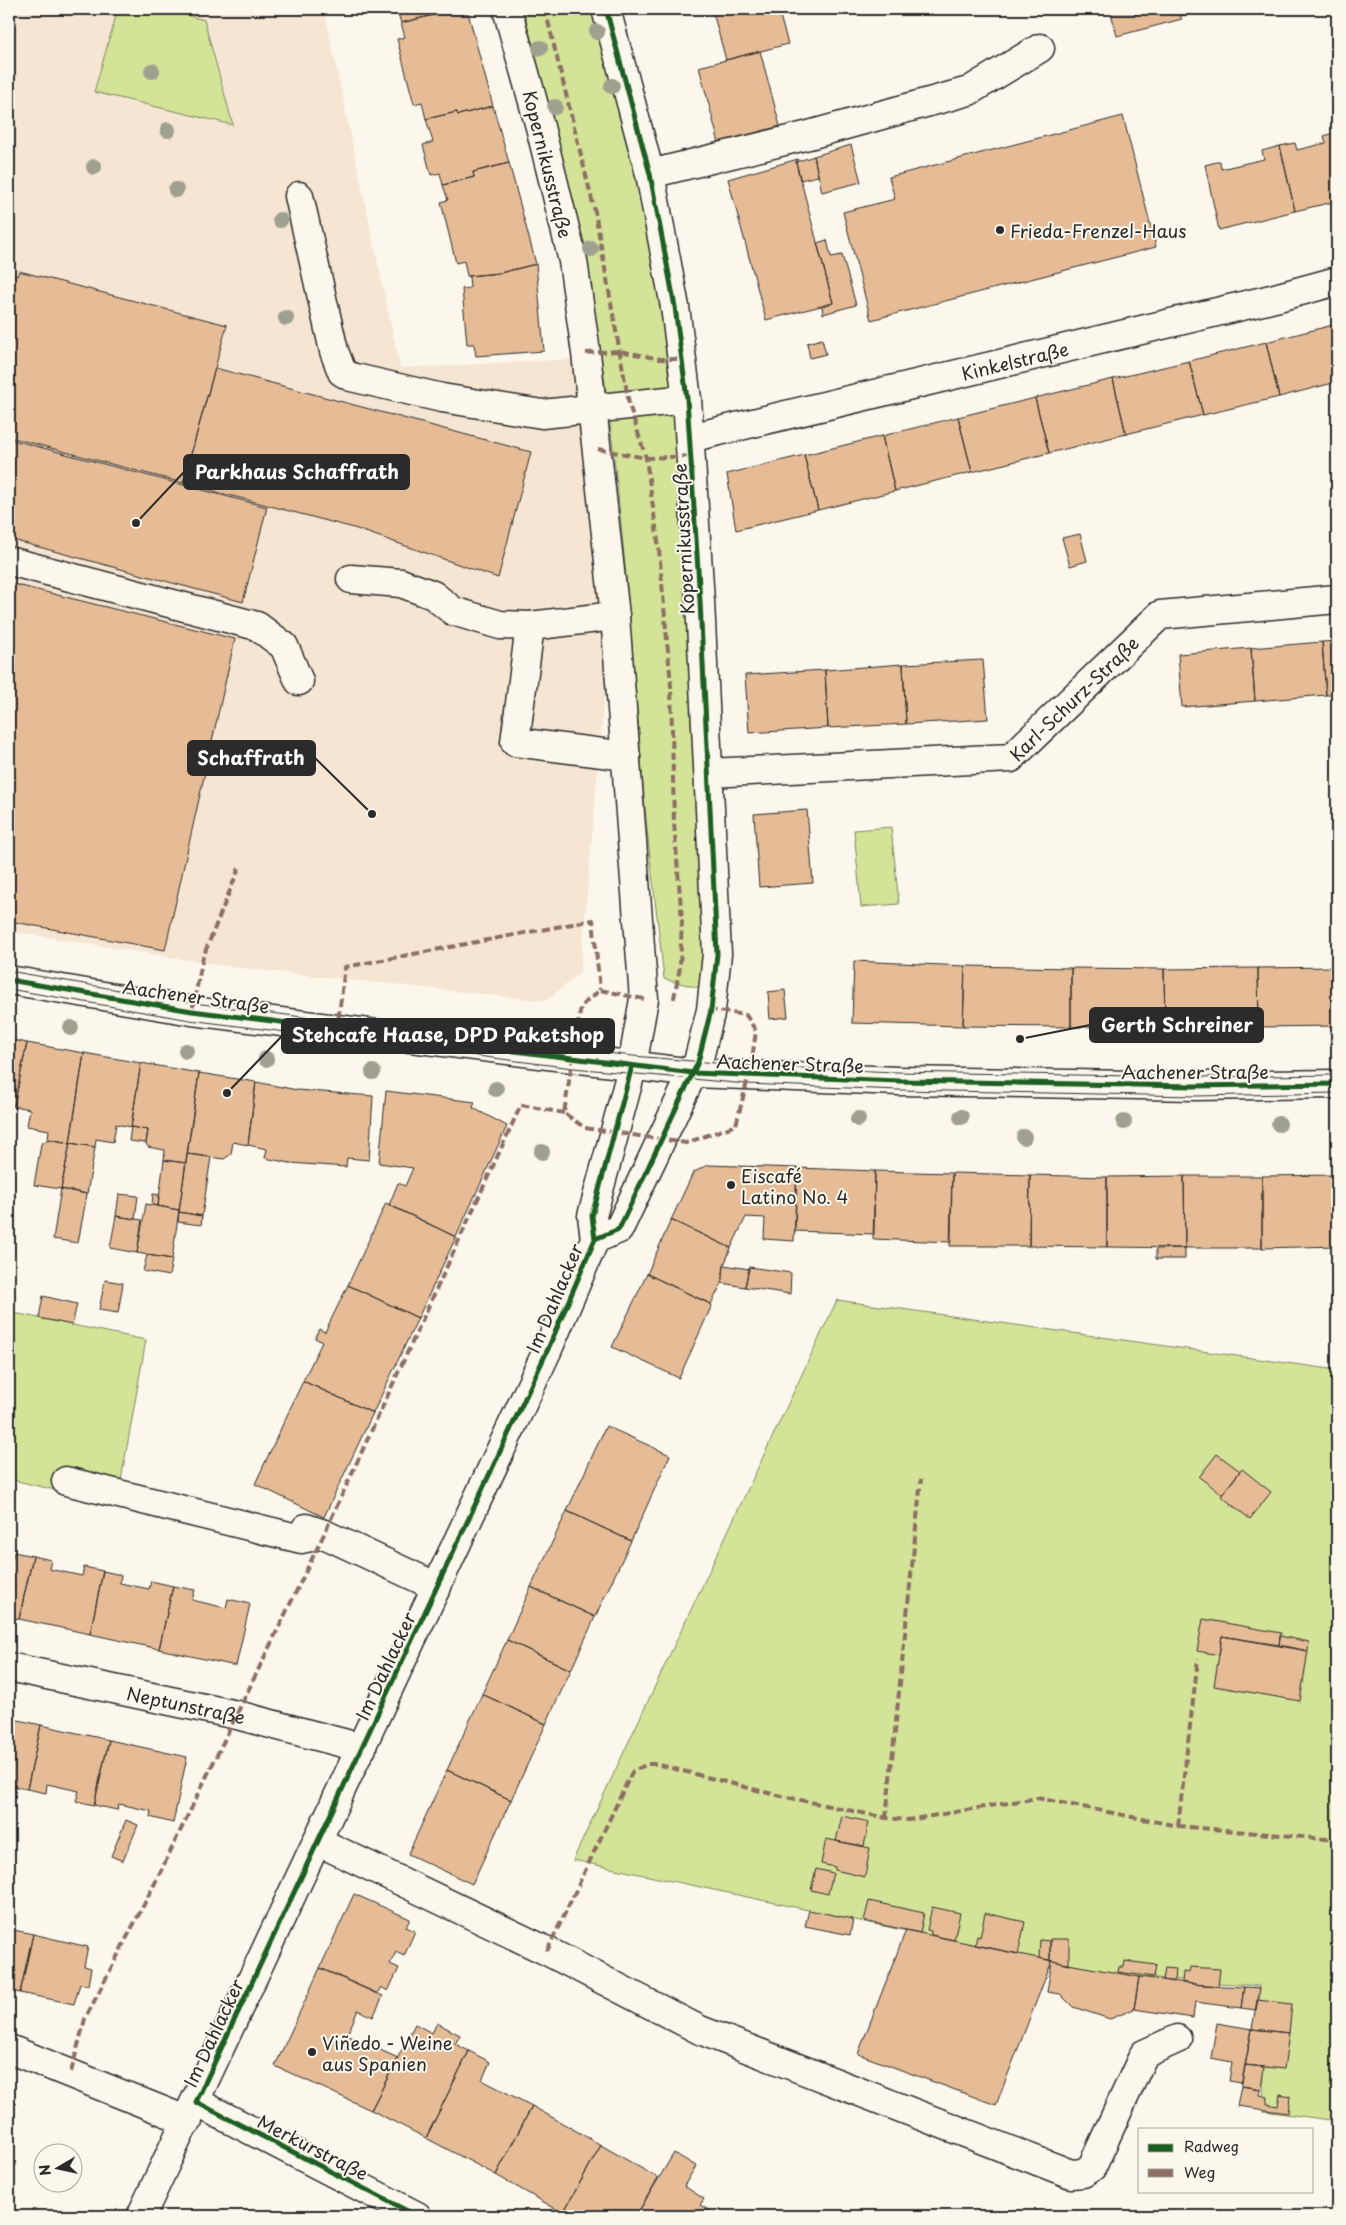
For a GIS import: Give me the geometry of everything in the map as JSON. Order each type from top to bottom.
[{"type":"street","name":"Kopernikusstraße","points":[[507,9],[540,127],[573,261],[593,408],[615,616],[644,999],[632,1066]]},
{"type":"street","name":"Kopernikusstraße","points":[[606,9],[650,174],[675,307],[687,399],[709,773],[717,954],[711,1010],[698,1062],[693,1073]]},
{"type":"street","points":[[650,174],[809,136],[969,91],[1040,48]]},
{"type":"street","points":[[299,196],[334,351],[342,372],[350,377],[442,398],[542,414],[687,399]]},
{"type":"street","name":"Kinkelstraße","points":[[690,438],[1337,281]]},
{"type":"street","points":[[9,561],[257,626],[284,646],[299,681]]},
{"type":"street","points":[[351,579],[400,583],[433,595],[453,611],[500,625],[530,626],[615,616]]},
{"type":"street","name":"Karl-Schurz-Straße","points":[[709,773],[1011,758],[1160,615],[1337,599]]},
{"type":"street","points":[[530,626],[515,742],[626,756]]},
{"type":"street","name":"Aachener Straße","points":[[9,980],[192,1011],[693,1073],[1067,1084],[1195,1086],[1337,1084]]},
{"type":"street","name":"Im Dahlacker","points":[[141,2216],[192,2112],[548,1349],[595,1239],[592,1216],[632,1066]]},
{"type":"street","name":"Im Dahlacker","points":[[595,1239],[619,1229],[660,1139],[693,1073]]},
{"type":"street","points":[[66,1481],[301,1539],[324,1534]]},
{"type":"street","points":[[197,1494],[324,1534],[437,1587]]},
{"type":"street","name":"Neptunstraße","points":[[9,1667],[237,1715],[362,1748]]},
{"type":"street","points":[[317,1841],[547,1950],[700,2030],[1071,2174],[1083,2173],[1092,2167],[1144,2054],[1177,2039]]},
{"type":"street","name":"Merkurstraße","points":[[9,2049],[192,2112],[417,2216]]},
{"type":"shaded area","points":[[9,9],[324,9],[400,368],[579,359],[606,676],[580,973],[545,1001],[233,967],[9,931]]},
{"type":"green space","points":[[118,9],[166,9],[204,20],[233,125],[94,92]]},
{"type":"green space","points":[[523,9],[592,9],[638,179],[664,308],[674,386],[704,773],[707,990],[664,979],[644,799],[618,493],[600,350],[572,202]]},
{"type":"green space","points":[[891,827],[899,904],[861,907],[854,830]]},
{"type":"green space","points":[[837,1300],[1337,1370],[1337,2121],[1264,2111],[1259,1986],[1114,1975],[573,1860]]},
{"type":"green space","points":[[9,1312],[146,1340],[120,1486],[297,1548],[9,1479]]},
{"type":"building","points":[[389,9],[458,9],[401,23],[397,10],[389,12]]},
{"type":"building","points":[[458,9],[467,9],[493,106],[458,115],[457,112],[426,119],[422,102],[414,104],[397,39],[405,37],[401,23]]},
{"type":"building","points":[[712,9],[778,9],[788,44],[726,60]]},
{"type":"building","points":[[1110,9],[1209,9],[1180,16],[1182,19],[1117,36]]},
{"type":"building","points":[[760,51],[780,126],[752,134],[753,136],[737,140],[735,138],[719,143],[699,67]]},
{"type":"building","points":[[493,106],[509,163],[473,172],[474,177],[443,185],[440,173],[431,175],[423,145],[433,142],[426,119],[457,112],[458,115]]},
{"type":"building","name":"Frieda-Frenzel-Haus","points":[[1123,116],[1156,247],[871,320],[843,212],[895,199],[889,177]]},
{"type":"building","points":[[1337,132],[1337,201],[1295,211],[1280,146],[1295,143],[1297,150],[1326,143],[1324,136]]},
{"type":"building","points":[[851,145],[861,182],[822,192],[814,156]]},
{"type":"building","points":[[1280,146],[1295,211],[1219,230],[1205,165],[1220,161],[1221,169],[1264,159],[1262,151]]},
{"type":"building","points":[[814,156],[818,176],[800,180],[796,162]]},
{"type":"building","points":[[798,159],[796,162],[833,303],[766,320],[728,179]]},
{"type":"building","points":[[509,163],[536,264],[500,273],[467,276],[464,261],[456,263],[441,202],[448,200],[443,185],[474,177],[473,172]]},
{"type":"building","points":[[827,240],[831,257],[842,255],[856,305],[823,314],[822,306],[833,303],[817,243]]},
{"type":"building","points":[[536,264],[544,351],[476,356],[474,344],[467,344],[462,289],[470,288],[469,276],[500,273]]},
{"type":"building","points":[[19,271],[227,325],[183,483],[9,437],[9,273],[17,276]]},
{"type":"building","points":[[1337,324],[1337,382],[1279,397],[1266,342]]},
{"type":"building","points":[[822,339],[826,354],[810,358],[807,343]]},
{"type":"building","points":[[1266,342],[1279,397],[1203,415],[1189,361]]},
{"type":"building","points":[[1189,361],[1203,415],[1126,434],[1113,379]]},
{"type":"building","points":[[215,368],[531,452],[498,578],[354,528],[183,483]]},
{"type":"building","points":[[1113,379],[1126,434],[1049,453],[1035,398]]},
{"type":"building","points":[[1035,398],[1049,453],[972,472],[958,417]]},
{"type":"building","points":[[958,417],[972,472],[895,491],[882,436]]},
{"type":"building","points":[[882,436],[895,491],[818,510],[804,455]]},
{"type":"building","points":[[9,439],[267,507],[243,602],[9,539]]},
{"type":"building","points":[[804,455],[818,510],[736,530],[727,474]]},
{"type":"building","points":[[1080,534],[1087,561],[1070,566],[1062,538]]},
{"type":"building","points":[[9,583],[235,639],[165,950],[9,921]]},
{"type":"building","points":[[1337,641],[1337,695],[1326,695],[1322,642]]},
{"type":"building","points":[[1322,642],[1326,695],[1255,701],[1251,648]]},
{"type":"building","points":[[1251,648],[1255,701],[1182,707],[1178,654]]},
{"type":"building","points":[[983,660],[988,719],[906,724],[903,664]]},
{"type":"building","points":[[903,664],[906,724],[828,728],[825,670]]},
{"type":"building","points":[[825,670],[828,728],[749,733],[745,675]]},
{"type":"building","points":[[807,810],[813,883],[759,887],[754,814]]},
{"type":"building","points":[[854,961],[965,966],[963,1026],[852,1023]]},
{"type":"building","points":[[965,966],[1071,968],[1071,1027],[963,1026]]},
{"type":"building","points":[[1337,967],[1337,1026],[1259,1027],[1258,968]]},
{"type":"building","points":[[1071,968],[1164,969],[1165,1027],[1071,1027]]},
{"type":"building","points":[[1258,968],[1259,1027],[1165,1027],[1164,969]]},
{"type":"building","points":[[785,990],[788,1017],[770,1019],[768,992]]},
{"type":"building","points":[[9,1039],[27,1043],[14,1106],[9,1105]]},
{"type":"building","points":[[27,1043],[84,1053],[70,1143],[48,1139],[49,1130],[27,1126],[30,1109],[14,1106]]},
{"type":"building","points":[[84,1053],[141,1063],[131,1127],[116,1124],[113,1142],[96,1139],[95,1147],[70,1143]]},
{"type":"building","points":[[141,1063],[199,1073],[186,1163],[164,1160],[165,1150],[148,1147],[146,1143],[148,1130],[131,1127]]},
{"type":"building","points":[[199,1073],[256,1082],[248,1145],[233,1142],[231,1154],[224,1159],[187,1154]]},
{"type":"building","points":[[256,1082],[297,1090],[373,1096],[369,1160],[347,1158],[346,1167],[290,1163],[265,1158],[267,1149],[248,1145]]},
{"type":"building","points":[[386,1091],[475,1102],[473,1108],[507,1126],[456,1237],[389,1205],[398,1183],[405,1186],[413,1168],[379,1163]]},
{"type":"building","points":[[131,1127],[148,1130],[146,1143],[129,1141]]},
{"type":"building","points":[[48,1139],[70,1143],[61,1189],[34,1185],[41,1144]]},
{"type":"building","points":[[70,1143],[95,1147],[87,1194],[61,1189]]},
{"type":"building","points":[[187,1154],[211,1157],[202,1216],[179,1212]]},
{"type":"building","points":[[164,1160],[186,1163],[179,1210],[158,1206]]},
{"type":"building","points":[[707,1165],[797,1168],[794,1241],[764,1239],[765,1218],[746,1217],[731,1248],[671,1220],[693,1173]]},
{"type":"building","points":[[797,1168],[875,1171],[874,1234],[795,1231]]},
{"type":"building","points":[[875,1171],[952,1173],[951,1242],[873,1239]]},
{"type":"building","points":[[952,1173],[1030,1175],[1029,1246],[950,1246]]},
{"type":"building","points":[[1030,1175],[1107,1177],[1107,1247],[1029,1246]]},
{"type":"building","points":[[1337,1175],[1337,1246],[1262,1248],[1262,1176]]},
{"type":"building","points":[[1184,1176],[1185,1248],[1107,1247],[1107,1177]]},
{"type":"building","points":[[1184,1176],[1262,1176],[1262,1248],[1185,1248]]},
{"type":"building","points":[[61,1189],[87,1194],[78,1243],[53,1239]]},
{"type":"building","points":[[119,1194],[138,1196],[135,1219],[116,1216]]},
{"type":"building","points":[[153,1194],[159,1195],[158,1206],[152,1205]]},
{"type":"building","points":[[386,1203],[456,1237],[418,1318],[348,1285]]},
{"type":"building","points":[[146,1204],[179,1210],[172,1259],[137,1253]]},
{"type":"building","points":[[179,1212],[202,1216],[201,1225],[178,1222]]},
{"type":"building","points":[[116,1216],[142,1220],[137,1253],[110,1248]]},
{"type":"building","points":[[671,1220],[731,1248],[724,1265],[722,1283],[711,1304],[647,1274]]},
{"type":"building","points":[[1185,1248],[1185,1259],[1156,1259],[1156,1249]]},
{"type":"building","points":[[147,1255],[172,1259],[169,1276],[143,1271]]},
{"type":"building","points":[[724,1265],[749,1269],[745,1287],[722,1283]]},
{"type":"building","points":[[749,1267],[791,1273],[790,1294],[745,1287]]},
{"type":"building","points":[[647,1274],[712,1305],[679,1378],[612,1347]]},
{"type":"building","points":[[105,1280],[123,1283],[118,1313],[99,1310]]},
{"type":"building","points":[[348,1285],[418,1318],[373,1413],[303,1381],[322,1342],[315,1338],[319,1329],[325,1332]]},
{"type":"building","points":[[43,1296],[77,1304],[72,1325],[39,1318]]},
{"type":"building","points":[[303,1381],[373,1413],[324,1517],[255,1484]]},
{"type":"building","points":[[606,1426],[670,1455],[631,1541],[567,1511]]},
{"type":"building","points":[[1217,1454],[1240,1471],[1222,1494],[1199,1477]]},
{"type":"building","points":[[1242,1469],[1271,1492],[1250,1519],[1221,1496]]},
{"type":"building","points":[[567,1511],[631,1541],[595,1617],[531,1587]]},
{"type":"building","points":[[14,1552],[33,1556],[19,1619],[9,1617],[9,1561],[12,1561]]},
{"type":"building","points":[[33,1556],[51,1560],[49,1569],[82,1576],[84,1567],[103,1571],[90,1634],[19,1619]]},
{"type":"building","points":[[103,1571],[121,1575],[120,1583],[149,1589],[151,1581],[173,1586],[159,1649],[90,1634]]},
{"type":"building","points":[[173,1586],[195,1590],[192,1600],[226,1608],[228,1599],[250,1604],[236,1666],[159,1649]]},
{"type":"building","points":[[531,1587],[595,1617],[571,1670],[507,1640]]},
{"type":"building","points":[[1203,1619],[1281,1633],[1279,1645],[1222,1636],[1219,1655],[1197,1651]]},
{"type":"building","points":[[1222,1636],[1308,1651],[1300,1701],[1214,1686]]},
{"type":"building","points":[[1280,1636],[1309,1642],[1308,1651],[1279,1645]]},
{"type":"building","points":[[507,1640],[571,1670],[546,1724],[482,1694]]},
{"type":"building","points":[[482,1694],[546,1724],[511,1800],[447,1770]]},
{"type":"building","points":[[9,1718],[41,1725],[27,1789],[9,1785]]},
{"type":"building","points":[[41,1725],[109,1740],[94,1805],[76,1801],[79,1791],[47,1784],[46,1793],[27,1789]]},
{"type":"building","points":[[109,1740],[187,1757],[173,1823],[150,1817],[151,1811],[119,1804],[117,1810],[94,1805]]},
{"type":"building","points":[[447,1770],[511,1800],[472,1884],[408,1854]]},
{"type":"building","points":[[842,1816],[869,1822],[864,1846],[836,1841]]},
{"type":"building","points":[[126,1820],[138,1825],[123,1861],[111,1856]]},
{"type":"building","points":[[826,1839],[870,1848],[865,1877],[835,1870],[835,1867],[821,1864]]},
{"type":"building","points":[[816,1869],[833,1873],[828,1894],[811,1890]]},
{"type":"building","points":[[354,1894],[410,1919],[406,1927],[415,1931],[404,1956],[396,1952],[390,1964],[399,1968],[388,1991],[381,1987],[377,1994],[320,1968]]},
{"type":"building","points":[[869,1901],[924,1913],[920,1933],[864,1921]]},
{"type":"building","points":[[932,1907],[960,1913],[954,1940],[931,1935],[931,1931],[927,1930]]},
{"type":"building","points":[[809,1910],[853,1919],[850,1935],[805,1926]]},
{"type":"building","points":[[985,1913],[1025,1922],[1018,1954],[975,1945],[977,1936],[980,1937]]},
{"type":"building","points":[[9,1929],[33,1934],[20,1993],[9,1990]]},
{"type":"building","points":[[906,1930],[1052,1961],[996,2105],[858,2054]]},
{"type":"building","points":[[33,1934],[88,1947],[84,1966],[91,1968],[88,1985],[80,1984],[74,2004],[20,1993]]},
{"type":"building","points":[[1050,1939],[1069,1939],[1069,1965],[1050,1960]]},
{"type":"building","points":[[1040,1940],[1050,1941],[1050,1960],[1039,1958]]},
{"type":"building","points":[[1052,1961],[1139,1977],[1134,2009],[1110,2019],[1073,2007],[1060,1994],[1047,1992]]},
{"type":"building","points":[[1125,1961],[1156,1965],[1154,1977],[1118,1972],[1119,1967],[1124,1967]]},
{"type":"building","points":[[1190,1967],[1220,1969],[1218,1986],[1182,1983],[1183,1972],[1189,1973]]},
{"type":"building","points":[[320,1968],[383,1996],[373,2017],[358,2010],[347,2035],[398,2058],[371,2110],[275,2066]]},
{"type":"building","points":[[1165,1968],[1175,1969],[1174,1982],[1163,1980]]},
{"type":"building","points":[[1139,1977],[1202,1985],[1244,1987],[1241,2008],[1195,2002],[1193,2018],[1134,2009]]},
{"type":"building","points":[[1244,1987],[1260,1988],[1256,2010],[1241,2008]]},
{"type":"building","points":[[1257,2000],[1292,2004],[1289,2033],[1252,2029]]},
{"type":"building","points":[[437,2023],[460,2035],[455,2044],[469,2051],[426,2138],[371,2110],[415,2024],[432,2033]]},
{"type":"building","points":[[1217,2023],[1252,2029],[1242,2083],[1229,2081],[1232,2062],[1211,2058]]},
{"type":"building","points":[[1252,2029],[1289,2033],[1284,2069],[1245,2065]]},
{"type":"building","points":[[469,2051],[490,2062],[482,2080],[532,2106],[496,2175],[426,2138]]},
{"type":"building","points":[[1245,2065],[1264,2067],[1261,2089],[1241,2086]]},
{"type":"building","points":[[1241,2086],[1261,2089],[1260,2095],[1268,2097],[1267,2104],[1278,2106],[1280,2094],[1290,2096],[1288,2113],[1237,2106]]},
{"type":"building","points":[[532,2106],[601,2145],[563,2213],[496,2175]]},
{"type":"building","points":[[601,2145],[658,2178],[636,2216],[569,2216],[563,2213]]},
{"type":"building","points":[[674,2153],[696,2166],[684,2186],[704,2199],[700,2205],[719,2216],[636,2216]]},
{"type":"tram line","points":[[9,971],[194,1003],[310,1018],[633,1056],[751,1066],[896,1072],[1195,1077],[1337,1075]]},
{"type":"tram line","points":[[9,989],[190,1020],[573,1068],[746,1084],[899,1090],[1196,1096],[1337,1093]]},
{"type":"marked path","points":[[545,9],[595,212],[629,404],[646,458],[659,549],[671,685],[674,823],[682,920],[680,967],[673,1003]]},
{"type":"marked path","points":[[586,353],[620,351],[660,359],[682,359]]},
{"type":"marked path","points":[[598,449],[646,458],[692,456]]},
{"type":"marked path","points":[[192,1011],[203,957],[239,868]]},
{"type":"marked path","points":[[337,1030],[345,967],[593,920],[600,990]]},
{"type":"marked path","points":[[644,999],[600,990],[581,1006],[564,1113],[585,1128],[686,1143],[736,1125],[751,1066],[756,1031],[746,1015],[711,1010]]},
{"type":"marked path","points":[[71,2072],[85,2019],[155,1883],[324,1534],[521,1105],[564,1113]]},
{"type":"marked path","points":[[886,1818],[921,1479]]},
{"type":"marked path","points":[[1178,1826],[1198,1659]]},
{"type":"marked path","points":[[547,1951],[632,1772],[647,1764],[656,1764],[772,1794],[886,1818],[908,1820],[1037,1798],[1178,1826],[1337,1840]]},
{"type":"cycle path","points":[[595,1239],[619,1229],[698,1062],[711,1010],[717,954],[700,601],[687,399],[675,307],[650,174],[606,9]]},
{"type":"cycle path","points":[[9,980],[192,1011],[693,1073],[899,1081],[1195,1086],[1337,1084]]},
{"type":"cycle path","points":[[417,2216],[196,2102],[548,1349],[595,1239],[592,1216],[632,1066]]},
{"type":"place","name":"Frieda-Frenzel-Haus","points":[[1000,230]]},
{"type":"place","name":"Parkhaus Schaffrath","points":[[136,523]]},
{"type":"place","name":"Schaffrath","points":[[372,814]]},
{"type":"place","name":"Gerth Schreiner","points":[[1020,1039]]},
{"type":"place","name":"Stehcafe Haase, DPD Paketshop","points":[[227,1093]]},
{"type":"place","name":"Eiscafé Latino No. 4","points":[[731,1185]]},
{"type":"place","name":"Viñedo - Weine aus Spanien","points":[[312,2052]]}]
